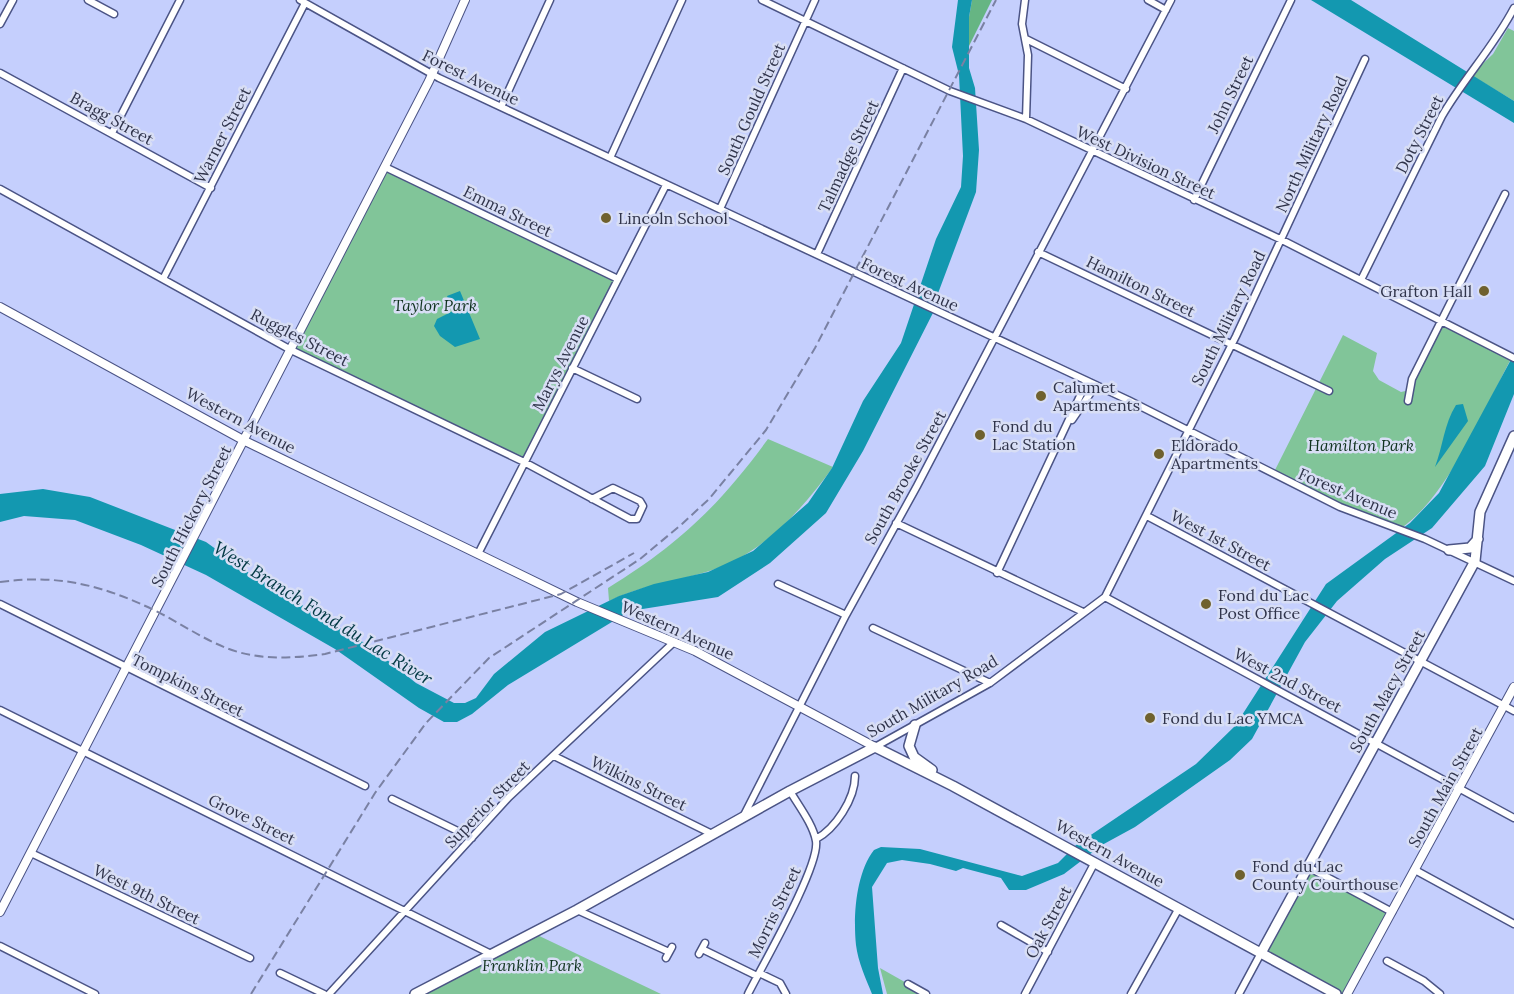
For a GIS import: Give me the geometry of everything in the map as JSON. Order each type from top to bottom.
[{"type":"main road","name":"South Macy Street","points":[[1261,953],[1475,561],[1480,512],[1514,436]]},
{"type":"main road","points":[[1449,550],[1472,547],[1479,537]]},
{"type":"main road","points":[[915,725],[908,741],[910,751],[914,757],[953,786]]},
{"type":"main road","name":"Western Avenue","points":[[875,747],[1068,847],[1336,994]]},
{"type":"main road","name":"South Military Road","points":[[415,994],[577,910],[790,790],[875,747]]},
{"type":"street","points":[[0,24],[13,0]]},
{"type":"street","points":[[88,0],[114,14]]},
{"type":"street","points":[[112,133],[180,0]]},
{"type":"street","points":[[313,7],[316,0]]},
{"type":"street","name":"South Hickory Street","points":[[0,912],[85,752],[433,75],[465,0]]},
{"type":"street","points":[[501,107],[550,0]]},
{"type":"street","points":[[610,158],[682,0]]},
{"type":"street","name":"West Division Street","points":[[762,0],[954,93],[1026,119],[1282,240],[1512,357]]},
{"type":"street","name":"South Gould Street","points":[[720,209],[815,0]]},
{"type":"street","points":[[1025,0],[1022,24],[1026,39],[1026,119]]},
{"type":"street","points":[[1148,0],[1166,10]]},
{"type":"street","name":"South Brooke Street","points":[[743,817],[846,615],[1172,0]]},
{"type":"street","name":"John Street","points":[[1194,200],[1291,0]]},
{"type":"street","name":"Forest Avenue","points":[[303,2],[433,75],[1096,385],[1340,507],[1421,537],[1514,581]]},
{"type":"street","name":"Warner Street","points":[[164,279],[303,2]]},
{"type":"street","name":"Doty Street","points":[[1361,280],[1454,96],[1489,52],[1514,9]]},
{"type":"street","points":[[1026,39],[1126,89]]},
{"type":"street","name":"North Military Road","points":[[1282,240],[1365,59]]},
{"type":"street","name":"Talmadge Street","points":[[817,254],[903,68]]},
{"type":"street","name":"Bragg Street","points":[[0,73],[210,188]]},
{"type":"street","name":"Emma Street","points":[[385,167],[618,279]]},
{"type":"street","name":"Marys Avenue","points":[[478,554],[666,185]]},
{"type":"street","name":"Ruggles Street","points":[[0,189],[291,350],[524,462],[592,499],[634,520],[637,519],[643,506],[640,501],[613,488],[592,499]]},
{"type":"street","points":[[1408,401],[1412,379],[1505,194]]},
{"type":"street","name":"South Military Road","points":[[875,747],[990,683],[1105,597],[1232,345],[1282,240]]},
{"type":"street","name":"Hamilton Street","points":[[1038,252],[1329,391]]},
{"type":"street","name":"Western Avenue","points":[[0,307],[245,441],[586,606],[674,642],[875,747]]},
{"type":"street","points":[[572,368],[637,399]]},
{"type":"street","points":[[997,573],[1087,381]]},
{"type":"street","points":[[1069,423],[1096,385]]},
{"type":"street","name":"West 1st Street","points":[[1147,516],[1514,711]]},
{"type":"street","points":[[896,523],[1083,612]]},
{"type":"street","points":[[778,584],[846,615]]},
{"type":"street","name":"West 2nd Street","points":[[1105,597],[1514,818]]},
{"type":"street","name":"Tompkins Street","points":[[0,604],[127,670],[365,786]]},
{"type":"street","points":[[873,628],[990,683]]},
{"type":"street","name":"Superior Street","points":[[329,994],[509,797],[674,642]]},
{"type":"street","name":"South Main Street","points":[[1347,994],[1514,687]]},
{"type":"street","name":"Grove Street","points":[[0,710],[491,954]]},
{"type":"street","name":"Wilkins Street","points":[[554,756],[712,834]]},
{"type":"street","points":[[790,790],[816,839],[833,827],[855,785],[855,776]]},
{"type":"street","points":[[392,799],[472,838]]},
{"type":"street","name":"Morris Street","points":[[748,994],[810,867],[816,839]]},
{"type":"street","name":"West 9th Street","points":[[32,853],[250,958]]},
{"type":"street","name":"Oak Street","points":[[1025,994],[1092,860]]},
{"type":"street","points":[[1308,867],[1392,912]]},
{"type":"street","points":[[1415,870],[1514,924]]},
{"type":"street","points":[[1131,994],[1179,908]]},
{"type":"street","points":[[577,910],[669,952]]},
{"type":"street","points":[[1001,925],[1048,952]]},
{"type":"street","points":[[0,946],[96,994]]},
{"type":"street","points":[[702,949],[780,983],[786,994]]},
{"type":"street","points":[[1239,994],[1261,953]]},
{"type":"street","points":[[1387,961],[1440,994]]},
{"type":"street","points":[[280,973],[324,994]]},
{"type":"street","points":[[908,984],[926,994]]},
{"type":"green space","points":[[1508,28],[1514,31],[1514,101],[1471,75],[1493,54]]},
{"type":"green space","name":"Taylor Park","points":[[385,167],[618,279],[524,462],[291,350]]},
{"type":"green space","name":"Hamilton Park","points":[[1442,320],[1512,357],[1464,450],[1434,496],[1417,515],[1400,529],[1350,512],[1273,474],[1343,335],[1377,353],[1373,371],[1379,380],[1401,392],[1410,390]]},
{"type":"green space","points":[[768,439],[833,467],[793,516],[761,544],[726,565],[609,601],[608,588],[656,556],[696,522],[732,485]]},
{"type":"green space","points":[[1308,867],[1392,912],[1347,994],[1336,994],[1261,953]]},
{"type":"green space","name":"Franklin Park","points":[[531,932],[661,994],[415,994]]},
{"type":"green space","points":[[880,968],[926,994],[887,994]]},
{"type":"shaded area","points":[[958,0],[972,0],[969,17],[969,68],[975,88],[979,150],[976,192],[937,296],[939,301],[863,451],[826,513],[770,563],[718,597],[630,611],[508,685],[472,714],[457,722],[444,722],[419,708],[335,649],[206,575],[141,545],[75,520],[24,516],[0,522],[0,494],[43,489],[90,497],[206,542],[249,573],[371,647],[416,683],[454,703],[465,703],[476,698],[494,674],[545,632],[619,596],[654,584],[708,572],[753,551],[808,503],[832,468],[863,401],[901,343],[936,239],[961,187],[963,156],[959,75],[952,47]]},
{"type":"shaded area","points":[[972,0],[992,0],[969,46],[969,17]]},
{"type":"shaded area","points":[[1311,0],[1351,0],[1514,101],[1514,123]]},
{"type":"shaded area","points":[[460,291],[480,339],[455,347],[440,336],[434,326],[437,319],[453,311],[447,296]]},
{"type":"shaded area","points":[[1514,354],[1514,394],[1485,466],[1432,528],[1385,559],[1337,601],[1305,642],[1252,739],[1230,760],[1135,827],[1102,845],[1064,874],[1026,890],[1009,890],[1001,878],[963,868],[956,871],[902,860],[887,863],[872,887],[878,968],[883,994],[872,994],[857,951],[855,921],[857,895],[863,870],[874,850],[881,847],[920,849],[1022,876],[1058,863],[1076,845],[1196,764],[1235,726],[1326,584],[1410,523],[1439,493]]},
{"type":"shaded area","points":[[1463,404],[1468,421],[1435,467],[1452,412],[1456,405]]},
{"type":"railway","points":[[251,994],[375,793],[426,723],[489,658],[640,559],[682,524],[709,499],[766,430],[815,348],[996,0]]},
{"type":"railway","points":[[0,582],[61,581],[98,588],[156,611],[206,639],[238,652],[270,657],[292,657],[325,654],[561,594],[634,553]]},
{"type":"place","name":"Lincoln School","points":[[606,218]]},
{"type":"place","name":"Grafton Hall","points":[[1484,291]]},
{"type":"place","name":"Calumet Apartments","points":[[1041,396]]},
{"type":"place","name":"Fond du Lac Station","points":[[980,435]]},
{"type":"place","name":"Eldorado Apartments","points":[[1159,454]]},
{"type":"place","name":"Fond du Lac Post Office","points":[[1206,604]]},
{"type":"place","name":"Fond du Lac YMCA","points":[[1150,718]]},
{"type":"place","name":"Fond du Lac County Courthouse","points":[[1240,875]]},
{"type":"water label","name":"West Branch Fond du Lac River","points":[[323,613]]}]
